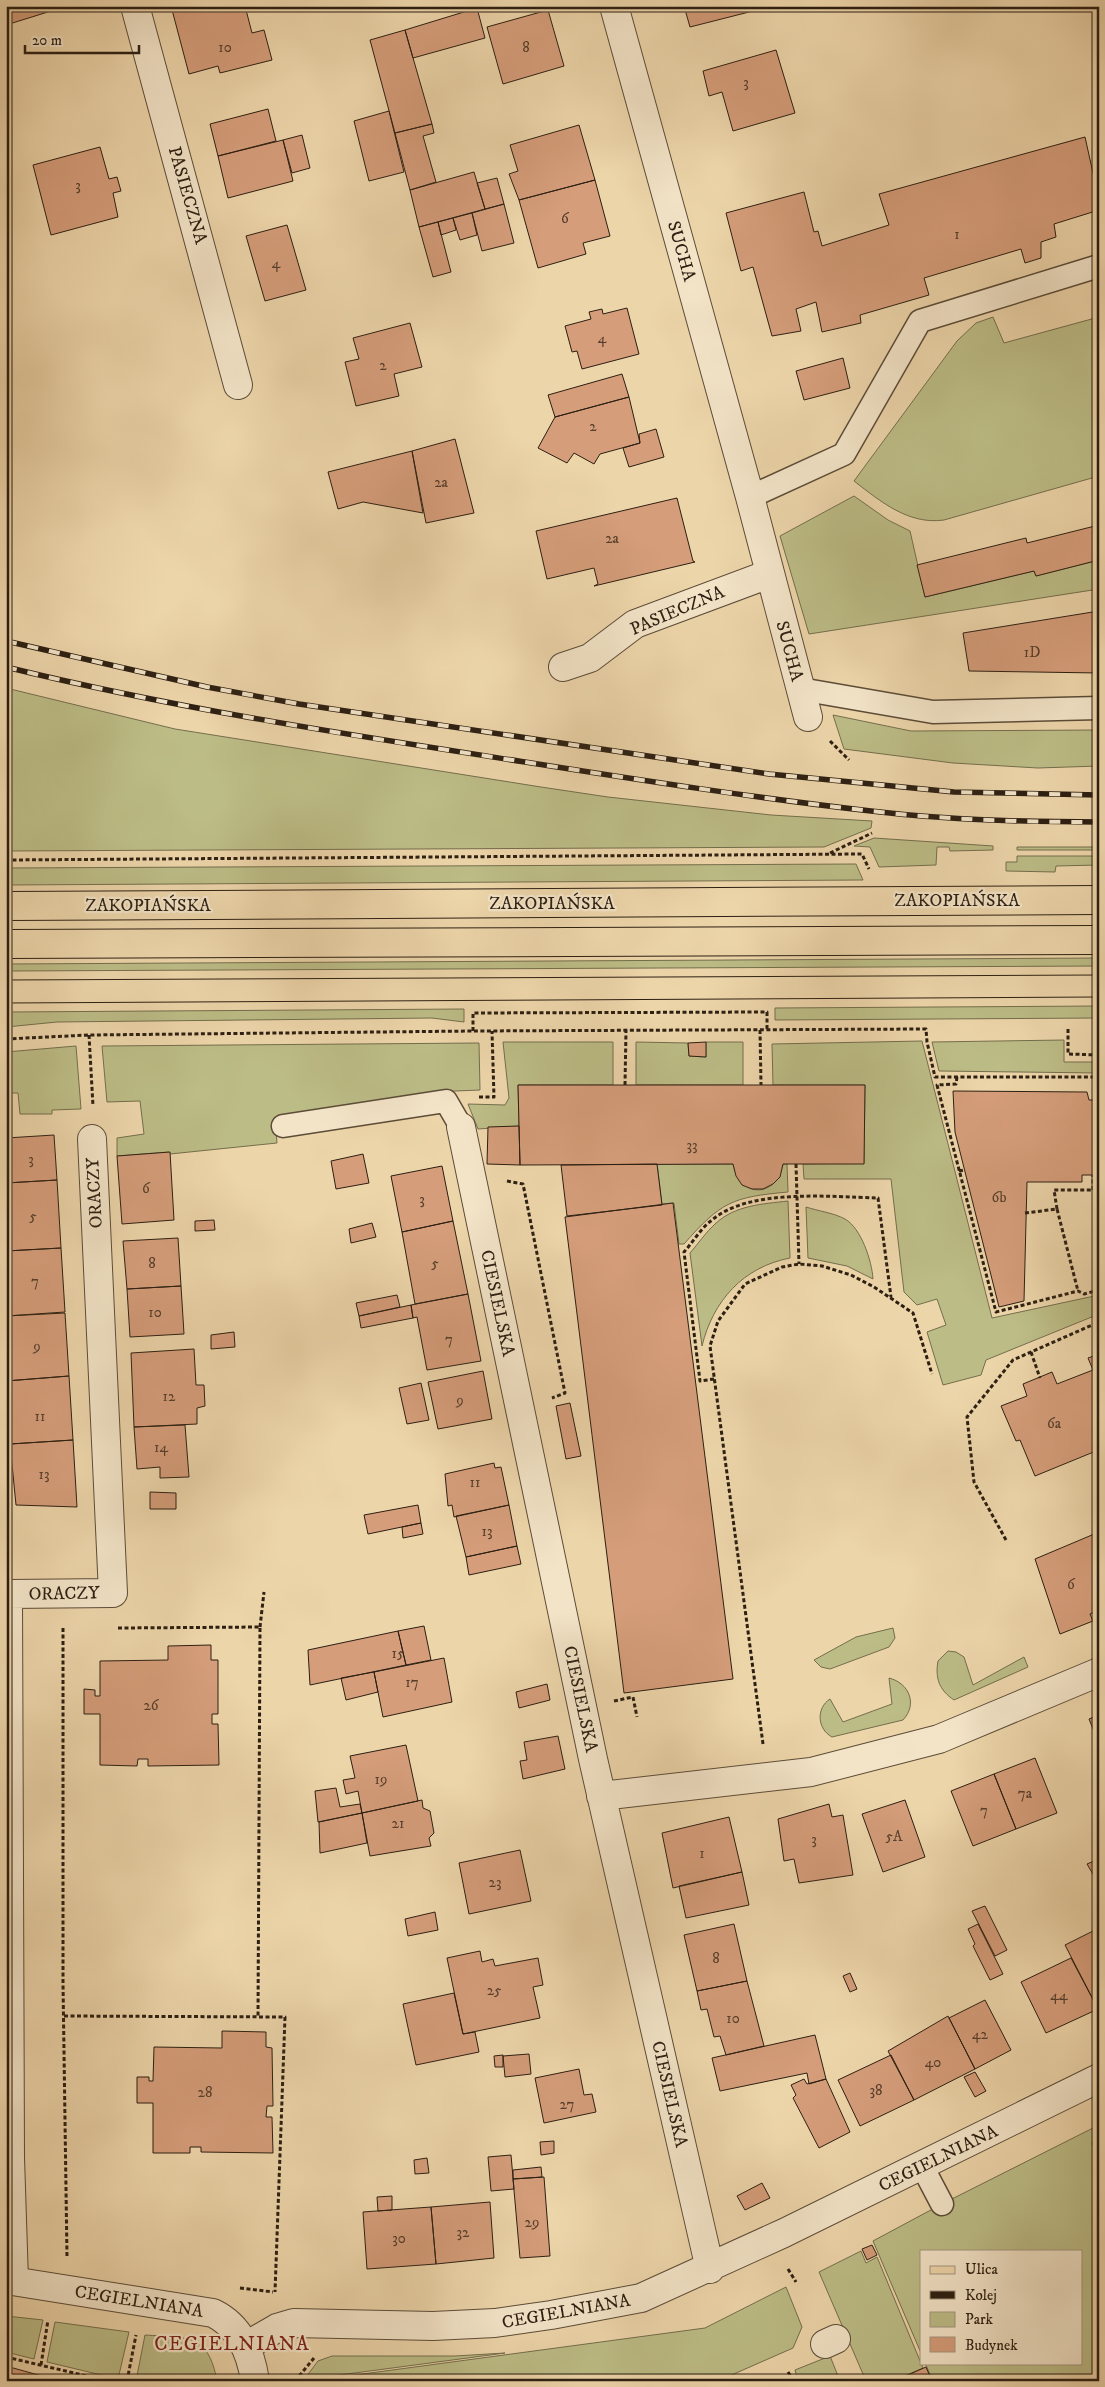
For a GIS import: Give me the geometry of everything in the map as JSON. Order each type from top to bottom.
[{"type":"main road","name":"ZAKOPIAŃSKA","points":[[6,906],[1099,900]]},
{"type":"main road","points":[[6,944],[1099,940]]},
{"type":"street","name":"PASIECZNA","points":[[135,6],[206,259],[238,385]]},
{"type":"street","name":"SUCHA","points":[[614,6],[750,496],[808,717]]},
{"type":"street","name":"PASIECZNA","points":[[563,667],[590,658],[635,624],[769,574]]},
{"type":"street","name":"CIESIELSKA","points":[[461,1128],[602,1796],[710,2268]]},
{"type":"street","name":"ORACZY","points":[[10,2281],[7,1880],[8,1594],[113,1593],[92,1139]]},
{"type":"street","points":[[602,1796],[811,1772],[939,1739],[1099,1672]]},
{"type":"street","name":"CEGIELNIANA","points":[[10,2281],[213,2313],[229,2323],[246,2346],[277,2328],[294,2323],[433,2326],[495,2323],[552,2315],[641,2298],[710,2268],[1099,2078]]},
{"type":"street","points":[[246,2346],[255,2381]]},
{"type":"lane","points":[[750,496],[844,454],[920,321],[1099,266]]},
{"type":"lane","points":[[800,690],[933,712],[1099,708]]},
{"type":"lane","points":[[284,1126],[446,1101],[461,1128]]},
{"type":"lane","points":[[922,2166],[942,2204]]},
{"type":"path","points":[[828,854],[872,834]]},
{"type":"path","points":[[6,860],[862,854]]},
{"type":"path","points":[[473,1031],[473,1013],[738,1012],[767,1012],[767,1030]]},
{"type":"path","points":[[1068,1028],[1068,1054],[1099,1055]]},
{"type":"path","points":[[6,1040],[89,1035],[926,1029],[926,1042],[936,1077],[1099,1077]]},
{"type":"path","points":[[625,1085],[626,1030]]},
{"type":"path","points":[[760,1030],[761,1085]]},
{"type":"path","points":[[481,1097],[494,1097],[492,1031]]},
{"type":"path","points":[[89,1035],[93,1104]]},
{"type":"path","points":[[957,1077],[956,1084],[937,1084],[996,1312],[1078,1291],[1084,1294],[1099,1290]]},
{"type":"path","points":[[796,1164],[799,1264]]},
{"type":"path","points":[[959,1170],[964,1170]]},
{"type":"path","points":[[471,1175],[523,1184],[564,1393],[549,1399]]},
{"type":"path","points":[[1093,1175],[1093,1190]]},
{"type":"path","points":[[1078,1291],[1054,1190],[1099,1190]]},
{"type":"path","points":[[714,1380],[700,1381],[684,1252],[712,1219],[747,1201],[797,1197],[878,1198],[891,1298]]},
{"type":"path","points":[[1025,1212],[1058,1209]]},
{"type":"path","points":[[763,1746],[710,1346],[718,1321],[745,1284],[782,1267],[799,1264],[822,1266],[852,1275],[912,1313],[932,1374]]},
{"type":"path","points":[[1006,1540],[974,1482],[967,1417],[1013,1360],[1099,1322]]},
{"type":"path","points":[[1094,1323],[1099,1335]]},
{"type":"path","points":[[1031,1352],[1040,1378]]},
{"type":"path","points":[[258,2017],[260,1627],[264,1592]]},
{"type":"path","points":[[63,1593],[64,2016],[67,2265]]},
{"type":"path","points":[[112,1628],[260,1627]]},
{"type":"path","points":[[63,1629],[73,1628]]},
{"type":"path","points":[[607,1702],[633,1697],[637,1717]]},
{"type":"path","points":[[64,2016],[285,2018],[275,2292]]},
{"type":"path","points":[[231,2286],[285,2294]]},
{"type":"path","points":[[41,2365],[49,2312]]},
{"type":"path","points":[[127,2381],[136,2334]]},
{"type":"path","points":[[6,2357],[108,2381]]},
{"type":"path","points":[[788,2372],[794,2381]]},
{"type":"green space","points":[[993,317],[1004,343],[1099,317],[1099,476],[944,520],[931,521],[919,519],[896,510],[854,481],[957,341],[976,323]]},
{"type":"green space","points":[[854,496],[888,520],[910,531],[925,597],[1034,571],[1036,576],[1099,560],[1099,589],[809,634],[780,536]]},
{"type":"green space","points":[[6,688],[175,729],[608,797],[771,815],[872,821],[871,828],[824,847],[6,851]]},
{"type":"green space","points":[[833,715],[911,731],[1099,730],[1099,766],[1038,768],[953,763],[844,749]]},
{"type":"green space","points":[[874,838],[993,846],[993,850],[950,851],[949,847],[937,847],[936,865],[879,867],[870,847],[854,846]]},
{"type":"green space","points":[[1017,847],[1099,847],[1099,850],[1017,850]]},
{"type":"green space","points":[[1017,856],[1099,856],[1099,865],[1056,866],[1055,872],[1006,871],[1006,862],[1017,862]]},
{"type":"green space","points":[[856,864],[863,880],[6,885],[6,868]]},
{"type":"green space","points":[[1099,958],[1099,966],[6,971],[6,964]]},
{"type":"green space","points":[[1099,1006],[1099,1018],[775,1020],[775,1008]]},
{"type":"green space","points":[[464,1009],[464,1022],[432,1018],[57,1022],[6,1027],[6,1012]]},
{"type":"green space","points":[[1064,1040],[1064,1062],[1099,1062],[1099,1073],[939,1071],[932,1042]]},
{"type":"green space","points":[[922,1041],[992,1318],[1099,1295],[1099,1314],[986,1360],[981,1375],[943,1385],[927,1332],[946,1325],[937,1299],[917,1305],[904,1292],[891,1179],[804,1179],[803,1164],[864,1163],[865,1085],[773,1085],[772,1044]]},
{"type":"green space","points":[[503,1042],[613,1042],[613,1085],[518,1085],[519,1126],[478,1129],[468,1104],[505,1105],[509,1098]]},
{"type":"green space","points":[[636,1042],[688,1043],[689,1056],[706,1057],[706,1042],[743,1042],[743,1085],[636,1085]]},
{"type":"green space","points":[[479,1043],[480,1090],[455,1091],[275,1118],[277,1143],[170,1154],[169,1152],[117,1156],[117,1138],[144,1134],[140,1101],[107,1102],[102,1046]]},
{"type":"green space","points":[[76,1046],[81,1109],[52,1110],[52,1114],[20,1114],[18,1093],[6,1093],[6,1052]]},
{"type":"green space","points":[[657,1164],[733,1164],[737,1175],[743,1183],[750,1188],[758,1190],[773,1184],[783,1164],[787,1164],[788,1192],[753,1196],[729,1204],[718,1210],[684,1244],[679,1244],[674,1203],[662,1204]]},
{"type":"green space","points":[[788,1201],[790,1258],[758,1269],[732,1288],[714,1315],[702,1346],[690,1253],[712,1227],[731,1213],[750,1206]]},
{"type":"green space","points":[[806,1207],[836,1215],[851,1223],[865,1246],[873,1279],[847,1266],[808,1258]]},
{"type":"green space","points":[[893,1628],[895,1638],[889,1647],[830,1669],[821,1667],[814,1660],[856,1637]]},
{"type":"green space","points":[[948,1651],[956,1652],[964,1657],[973,1685],[1024,1657],[1028,1667],[954,1700],[942,1688],[937,1673],[938,1661]]},
{"type":"green space","points":[[889,1678],[902,1684],[909,1695],[910,1707],[908,1714],[903,1720],[832,1737],[823,1729],[820,1718],[822,1708],[830,1699],[843,1722],[892,1704]]},
{"type":"green space","points":[[1099,2125],[1099,2140],[1092,2143],[1099,2159],[1099,2381],[933,2381],[925,2364],[1082,2364],[1082,2250],[920,2250],[920,2351],[873,2241]]},
{"type":"green space","points":[[861,2251],[866,2263],[877,2257],[923,2368],[893,2381],[866,2381],[819,2272]]},
{"type":"green space","points":[[786,2287],[802,2327],[793,2348],[718,2381],[332,2381],[333,2378],[705,2328]]},
{"type":"green space","points":[[6,2316],[43,2320],[34,2359],[6,2352]]},
{"type":"green space","points":[[55,2322],[129,2332],[118,2379],[47,2362]]},
{"type":"green space","points":[[145,2335],[183,2338],[201,2346],[208,2354],[217,2381],[136,2381]]},
{"type":"green space","points":[[505,2353],[332,2376],[330,2381],[303,2381],[318,2361],[332,2356],[455,2356]]},
{"type":"green space","points":[[830,2356],[840,2381],[798,2381],[795,2370]]},
{"type":"building","points":[[6,6],[64,6],[64,7],[6,25]]},
{"type":"building","points":[[171,6],[245,6],[252,33],[264,30],[272,60],[220,73],[218,66],[189,74]]},
{"type":"building","points":[[684,6],[752,6],[753,11],[690,27]]},
{"type":"building","points":[[477,8],[485,38],[413,58],[405,30]]},
{"type":"building","points":[[548,10],[564,66],[503,84],[487,27]]},
{"type":"building","points":[[405,30],[432,124],[395,133],[370,40]]},
{"type":"building","points":[[776,50],[795,113],[733,131],[722,92],[709,96],[703,71]]},
{"type":"building","points":[[268,109],[276,141],[218,156],[210,124]]},
{"type":"building","points":[[389,111],[404,172],[369,181],[354,121]]},
{"type":"building","points":[[432,124],[434,133],[423,136],[436,182],[410,190],[395,133]]},
{"type":"building","points":[[579,125],[595,180],[519,200],[509,174],[518,171],[510,145]]},
{"type":"building","points":[[302,135],[310,168],[292,173],[283,140]]},
{"type":"building","points":[[1085,137],[1099,200],[1099,210],[1054,224],[1056,237],[1041,242],[1041,258],[1025,263],[1021,249],[924,278],[929,295],[860,315],[861,323],[822,332],[816,302],[796,309],[801,331],[772,336],[753,267],[741,271],[726,213],[804,192],[814,232],[818,231],[822,246],[889,225],[879,194]]},
{"type":"building","points":[[283,140],[293,181],[228,198],[218,156]]},
{"type":"building","points":[[100,147],[109,179],[117,177],[121,191],[113,193],[118,217],[51,235],[33,165]]},
{"type":"building","points":[[474,172],[485,209],[419,227],[410,190]]},
{"type":"building","points":[[497,178],[504,204],[485,209],[477,183]]},
{"type":"building","points":[[595,180],[610,236],[583,243],[586,254],[538,268],[519,200]]},
{"type":"building","points":[[504,204],[514,243],[482,251],[472,213]]},
{"type":"building","points":[[472,213],[477,235],[460,240],[453,218]]},
{"type":"building","points":[[453,218],[456,230],[441,235],[438,222]]},
{"type":"building","points":[[438,222],[451,272],[433,277],[419,227]]},
{"type":"building","points":[[287,225],[306,290],[265,301],[246,236]]},
{"type":"building","points":[[627,308],[639,354],[582,369],[577,351],[572,352],[565,326],[591,319],[589,312],[602,309],[603,314]]},
{"type":"building","points":[[410,323],[422,367],[394,374],[399,396],[356,406],[345,362],[359,359],[353,338]]},
{"type":"building","points":[[843,358],[850,388],[804,400],[796,371]]},
{"type":"building","points":[[622,374],[629,397],[555,417],[548,395]]},
{"type":"building","points":[[629,397],[640,443],[600,454],[594,464],[574,453],[567,463],[538,448],[555,417]]},
{"type":"building","points":[[656,429],[664,457],[629,467],[623,448],[640,443],[639,434]]},
{"type":"building","points":[[455,439],[474,513],[426,523],[412,451]]},
{"type":"building","points":[[412,451],[423,513],[363,502],[338,509],[328,472]]},
{"type":"building","points":[[677,498],[693,561],[695,562],[594,586],[598,584],[594,568],[547,579],[536,531]]},
{"type":"building","points":[[1099,525],[1099,560],[1036,576],[1034,571],[925,597],[917,565],[1026,538],[1027,543]]},
{"type":"building","points":[[1099,611],[1099,673],[969,671],[963,633]]},
{"type":"building","points":[[706,1042],[706,1057],[689,1056],[688,1043]]},
{"type":"building","points":[[518,1085],[865,1085],[864,1164],[783,1164],[780,1177],[773,1184],[763,1189],[752,1189],[742,1185],[736,1176],[733,1164],[520,1165]]},
{"type":"building","points":[[953,1091],[1087,1092],[1089,1100],[1099,1100],[1099,1175],[1082,1175],[1082,1182],[1027,1182],[1024,1301],[999,1307],[955,1132]]},
{"type":"building","points":[[519,1126],[520,1165],[487,1164],[488,1127]]},
{"type":"building","points":[[54,1135],[57,1180],[6,1183],[6,1138]]},
{"type":"building","points":[[170,1152],[174,1220],[122,1224],[117,1156]]},
{"type":"building","points":[[363,1154],[369,1183],[336,1189],[331,1161]]},
{"type":"building","points":[[657,1164],[662,1205],[567,1216],[561,1165]]},
{"type":"building","points":[[442,1166],[453,1221],[402,1232],[391,1176]]},
{"type":"building","points":[[57,1180],[61,1248],[6,1251],[6,1183]]},
{"type":"building","points":[[673,1203],[733,1679],[624,1693],[565,1217]]},
{"type":"building","points":[[214,1220],[215,1230],[195,1231],[195,1221]]},
{"type":"building","points":[[453,1221],[468,1294],[415,1304],[402,1232]]},
{"type":"building","points":[[372,1223],[376,1237],[351,1243],[349,1229]]},
{"type":"building","points":[[178,1238],[181,1286],[127,1289],[123,1241]]},
{"type":"building","points":[[61,1248],[65,1312],[6,1316],[6,1251]]},
{"type":"building","points":[[181,1286],[184,1334],[130,1337],[127,1289]]},
{"type":"building","points":[[468,1294],[481,1361],[427,1370],[417,1317],[413,1318],[411,1305]]},
{"type":"building","points":[[397,1295],[400,1307],[359,1316],[356,1303]]},
{"type":"building","points":[[411,1305],[413,1318],[361,1328],[359,1316]]},
{"type":"building","points":[[65,1313],[69,1376],[6,1381],[6,1316]]},
{"type":"building","points":[[234,1332],[235,1347],[211,1349],[211,1335]]},
{"type":"building","points":[[194,1349],[196,1385],[204,1385],[205,1406],[197,1408],[197,1424],[134,1427],[131,1353]]},
{"type":"building","points":[[1099,1354],[1099,1442],[1093,1444],[1096,1451],[1035,1476],[1020,1440],[1016,1441],[1001,1406],[1027,1396],[1023,1384],[1052,1372],[1057,1384],[1093,1370],[1088,1358]]},
{"type":"building","points":[[483,1371],[492,1419],[438,1429],[428,1382]]},
{"type":"building","points":[[69,1376],[73,1440],[10,1444],[6,1381]]},
{"type":"building","points":[[421,1383],[429,1420],[407,1424],[399,1388]]},
{"type":"building","points":[[570,1403],[581,1456],[566,1459],[556,1406]]},
{"type":"building","points":[[185,1425],[189,1477],[160,1478],[160,1467],[137,1469],[134,1427]]},
{"type":"building","points":[[73,1440],[77,1507],[16,1505],[10,1444]]},
{"type":"building","points":[[494,1463],[495,1468],[501,1467],[509,1505],[454,1517],[452,1505],[448,1506],[445,1474]]},
{"type":"building","points":[[150,1492],[176,1493],[176,1509],[150,1509]]},
{"type":"building","points":[[418,1505],[421,1523],[368,1534],[364,1515]]},
{"type":"building","points":[[509,1505],[517,1546],[466,1557],[456,1516]]},
{"type":"building","points":[[421,1523],[423,1534],[403,1538],[402,1527]]},
{"type":"building","points":[[1099,1532],[1099,1610],[1090,1614],[1093,1621],[1060,1634],[1035,1559]]},
{"type":"building","points":[[517,1546],[521,1564],[469,1575],[466,1557]]},
{"type":"building","points":[[424,1626],[431,1660],[406,1665],[398,1631]]},
{"type":"building","points":[[398,1631],[406,1665],[310,1685],[308,1650]]},
{"type":"building","points":[[211,1645],[211,1660],[218,1660],[218,1714],[212,1714],[212,1724],[218,1724],[219,1765],[148,1766],[148,1759],[138,1759],[137,1766],[100,1765],[100,1714],[84,1714],[84,1689],[95,1690],[95,1696],[100,1696],[100,1661],[168,1660],[168,1646]]},
{"type":"building","points":[[444,1658],[452,1702],[383,1717],[374,1672]]},
{"type":"building","points":[[374,1672],[378,1692],[346,1700],[341,1678]]},
{"type":"building","points":[[547,1684],[550,1700],[519,1708],[516,1692]]},
{"type":"building","points":[[1099,1715],[1099,1744],[1089,1719]]},
{"type":"building","points":[[558,1736],[565,1769],[523,1779],[520,1761],[527,1760],[524,1742]]},
{"type":"building","points":[[406,1745],[418,1801],[362,1813],[358,1791],[346,1794],[343,1780],[355,1778],[350,1756]]},
{"type":"building","points":[[1035,1758],[1057,1813],[1016,1829],[994,1774]]},
{"type":"building","points":[[994,1774],[1016,1829],[973,1846],[951,1791]]},
{"type":"building","points":[[336,1788],[340,1807],[360,1804],[362,1813],[318,1822],[315,1791]]},
{"type":"building","points":[[422,1800],[423,1808],[430,1811],[434,1833],[429,1838],[431,1846],[370,1856],[362,1813]]},
{"type":"building","points":[[905,1800],[925,1857],[883,1872],[862,1814]]},
{"type":"building","points":[[829,1804],[832,1817],[843,1815],[853,1875],[799,1883],[794,1859],[784,1861],[778,1819]]},
{"type":"building","points":[[362,1813],[367,1843],[320,1853],[319,1822]]},
{"type":"building","points":[[729,1817],[742,1872],[673,1888],[662,1833]]},
{"type":"building","points":[[520,1850],[531,1901],[469,1914],[459,1863]]},
{"type":"building","points":[[1099,1859],[1099,1890],[1094,1882],[1097,1881],[1087,1864]]},
{"type":"building","points":[[742,1872],[749,1905],[686,1918],[679,1886]]},
{"type":"building","points":[[985,1906],[1007,1950],[995,1956],[972,1911]]},
{"type":"building","points":[[435,1912],[438,1930],[408,1936],[405,1919]]},
{"type":"building","points":[[734,1924],[747,1981],[697,1991],[684,1935]]},
{"type":"building","points":[[978,1924],[1003,1974],[990,1980],[973,1946],[975,1944],[968,1929]]},
{"type":"building","points":[[1099,1928],[1099,2009],[1098,2009],[1065,1945]]},
{"type":"building","points":[[480,1951],[482,1962],[493,1959],[495,1966],[538,1958],[543,1985],[533,1987],[540,2018],[463,2034],[447,1958]]},
{"type":"building","points":[[1071,1958],[1098,2009],[1046,2033],[1021,1982]]},
{"type":"building","points":[[850,1973],[857,1989],[850,1992],[843,1976]]},
{"type":"building","points":[[747,1981],[764,2046],[726,2055],[720,2036],[714,2037],[707,2009],[701,2010],[697,1991]]},
{"type":"building","points":[[454,1993],[463,2034],[475,2032],[479,2052],[416,2065],[403,2004]]},
{"type":"building","points":[[985,2000],[1011,2050],[975,2069],[949,2018]]},
{"type":"building","points":[[948,2016],[975,2069],[914,2100],[888,2051]]},
{"type":"building","points":[[222,2031],[266,2032],[266,2047],[272,2048],[273,2106],[267,2106],[266,2117],[272,2117],[273,2153],[201,2152],[201,2147],[190,2147],[190,2153],[153,2153],[153,2103],[137,2103],[137,2077],[149,2077],[149,2081],[153,2081],[154,2047],[222,2048]]},
{"type":"building","points":[[815,2035],[826,2079],[809,2084],[807,2073],[720,2091],[712,2058]]},
{"type":"building","points":[[529,2054],[531,2074],[505,2077],[503,2056]]},
{"type":"building","points":[[503,2055],[503,2067],[495,2067],[494,2056]]},
{"type":"building","points":[[891,2055],[914,2100],[860,2126],[838,2080]]},
{"type":"building","points":[[579,2069],[584,2095],[592,2094],[596,2112],[544,2123],[535,2078]]},
{"type":"building","points":[[975,2072],[986,2091],[975,2097],[964,2077]]},
{"type":"building","points":[[804,2079],[807,2084],[826,2079],[850,2132],[819,2148],[793,2098],[796,2095],[791,2085]]},
{"type":"building","points":[[554,2141],[554,2153],[541,2155],[540,2142]]},
{"type":"building","points":[[511,2155],[514,2189],[491,2191],[488,2157]]},
{"type":"building","points":[[427,2158],[429,2173],[415,2174],[414,2160]]},
{"type":"building","points":[[541,2167],[542,2177],[513,2179],[513,2170]]},
{"type":"building","points":[[544,2177],[550,2256],[520,2258],[513,2179]]},
{"type":"building","points":[[762,2183],[770,2198],[745,2210],[737,2196]]},
{"type":"building","points":[[392,2196],[392,2210],[378,2211],[377,2197]]},
{"type":"building","points":[[490,2202],[494,2258],[436,2264],[431,2207]]},
{"type":"building","points":[[431,2207],[436,2264],[367,2269],[363,2212]]},
{"type":"building","points":[[872,2245],[877,2255],[867,2260],[862,2249]]},
{"type":"building","points":[[6,2366],[60,2381],[6,2381]]},
{"type":"building","points":[[926,2367],[932,2381],[894,2381]]},
{"type":"tram line","points":[[6,980],[1099,975]]},
{"type":"tram line","points":[[6,1003],[1099,997]]},
{"type":"railway","points":[[6,641],[207,687],[299,704],[769,774],[954,792],[1099,795]]},
{"type":"railway","points":[[6,667],[135,696],[264,720],[741,795],[928,817],[1099,822]]},
{"type":"district","name":"CEGIELNIANA","points":[[232,2343]]}]
